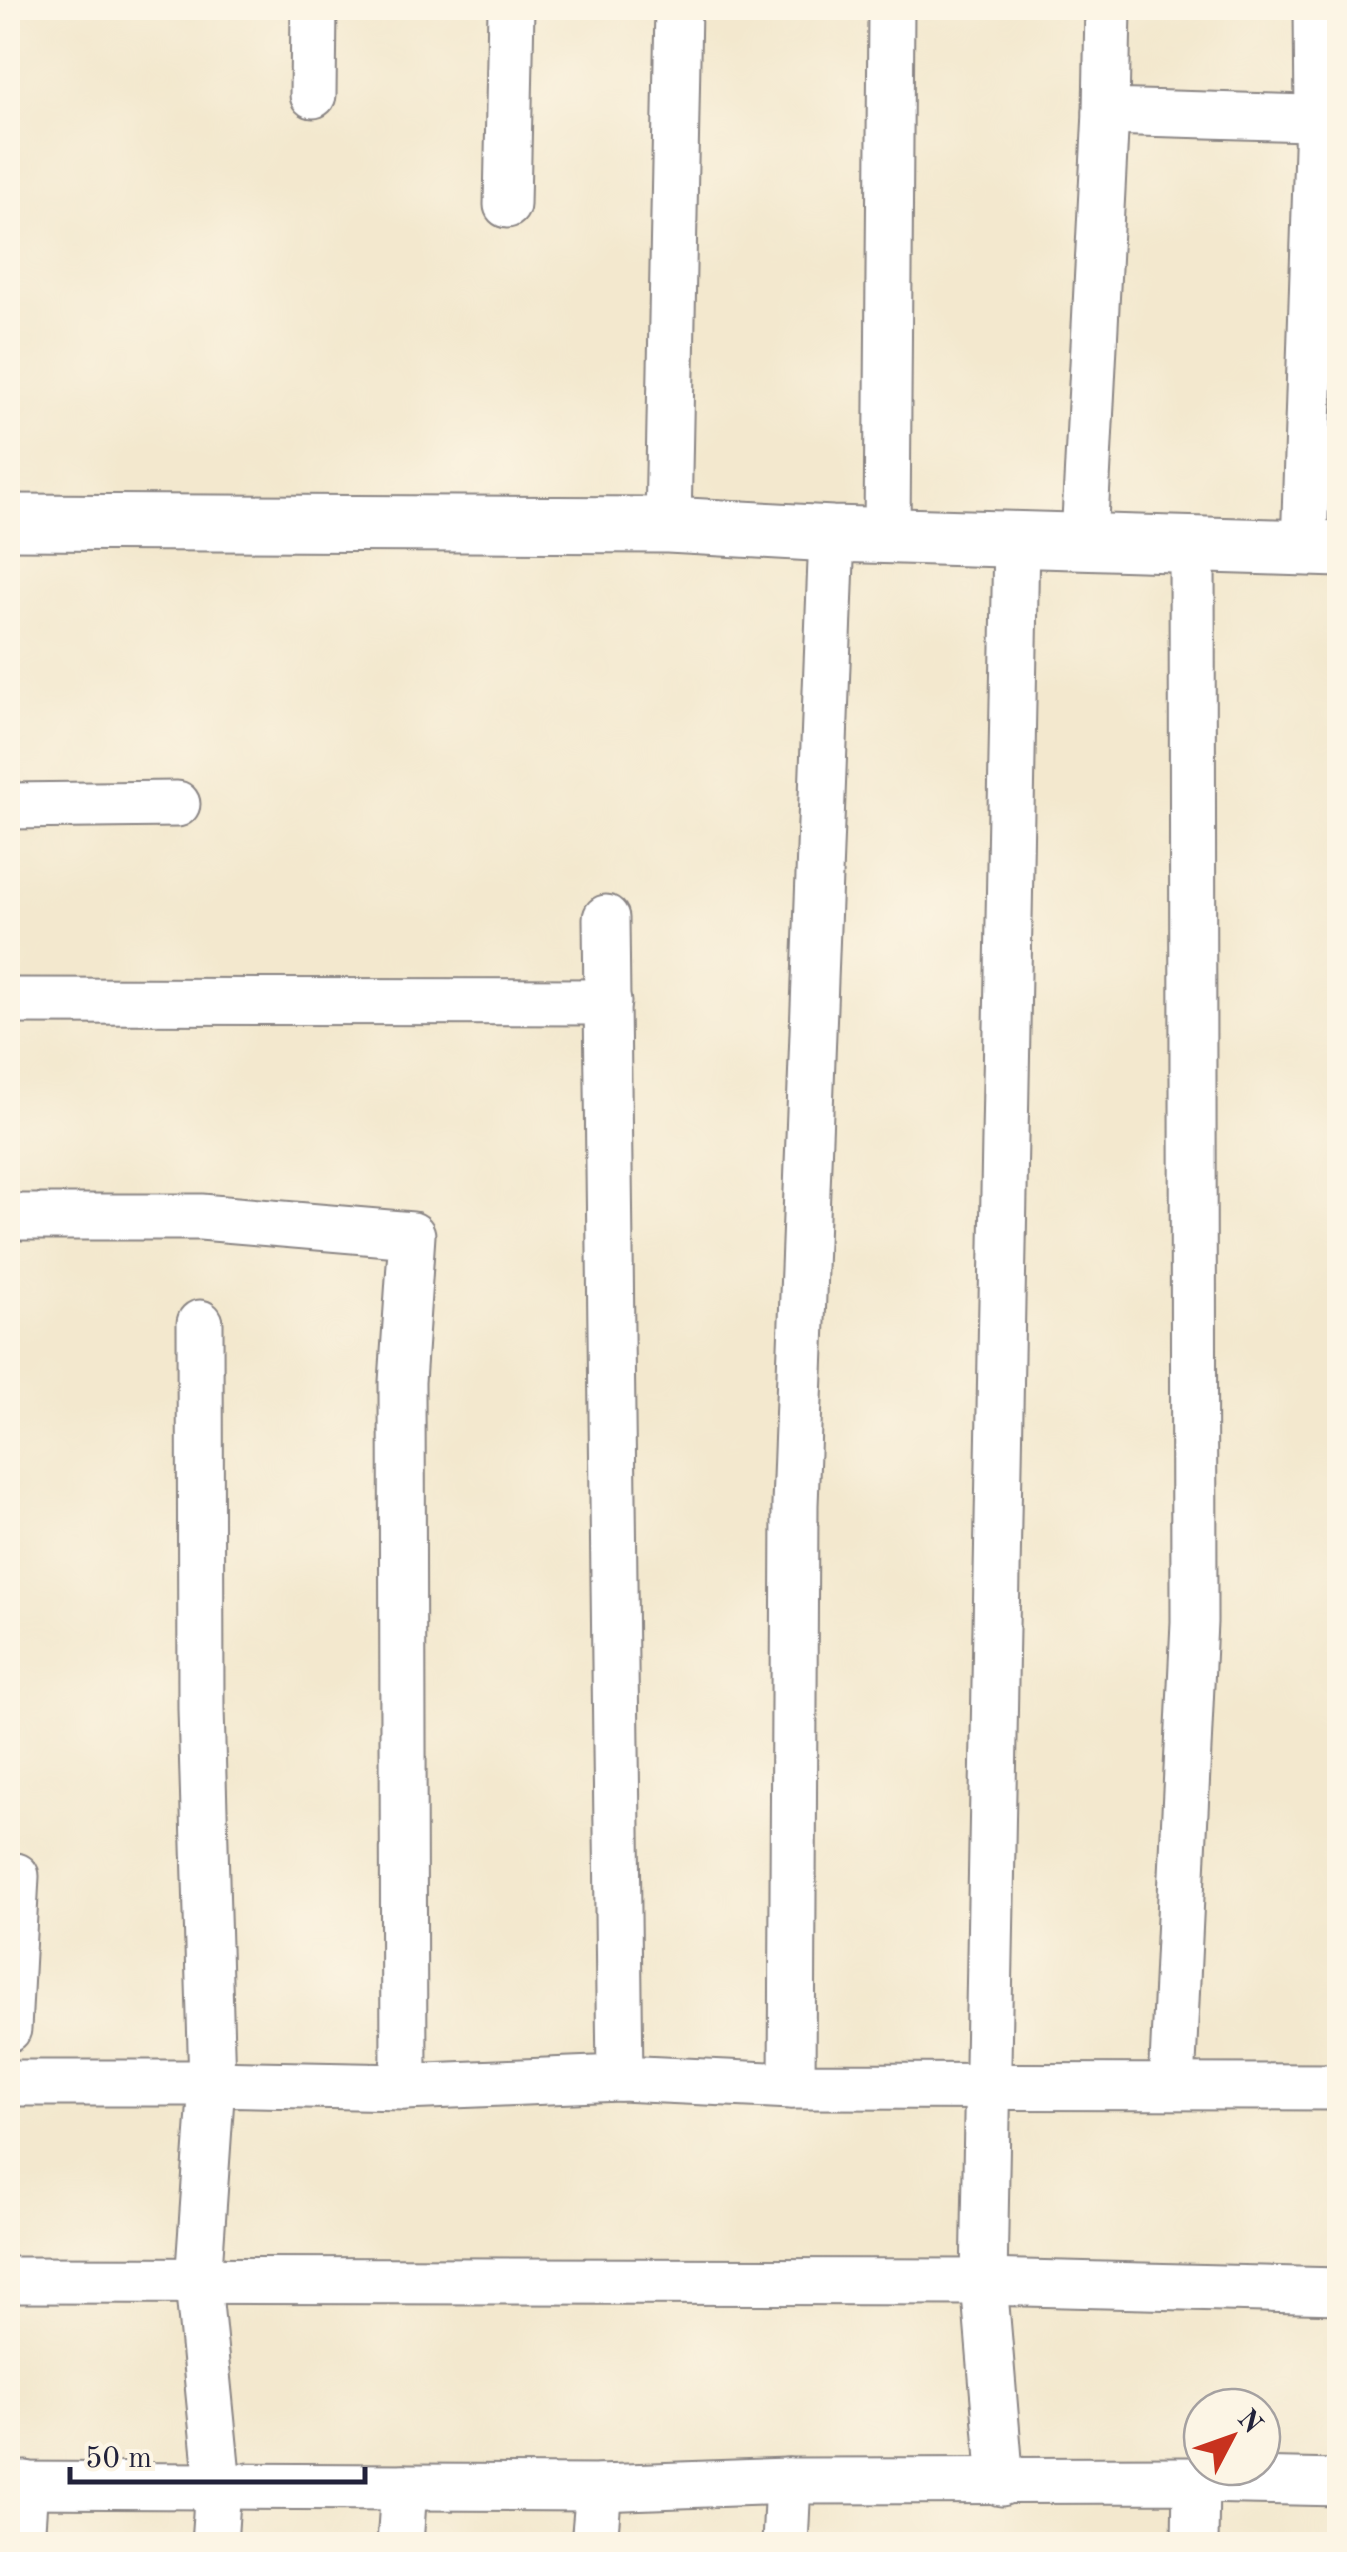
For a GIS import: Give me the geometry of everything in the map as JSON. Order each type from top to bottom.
[{"type":"street","points":[[312,95],[314,8]]},
{"type":"street","points":[[507,205],[511,8]]},
{"type":"street","points":[[668,525],[678,8]]},
{"type":"street","points":[[887,533],[891,8]]},
{"type":"street","points":[[1084,540],[1108,8]]},
{"type":"street","points":[[8,522],[668,525],[1321,549],[1329,119],[1316,8]]},
{"type":"street","points":[[1106,112],[1329,119]]},
{"type":"street","points":[[792,2086],[795,1505],[832,534]]},
{"type":"street","points":[[1001,2482],[984,2282],[1016,538]]},
{"type":"street","points":[[1172,2086],[1194,1622],[1192,544]]},
{"type":"street","points":[[8,806],[176,804]]},
{"type":"street","points":[[606,918],[620,2078]]},
{"type":"street","points":[[8,1001],[608,1002]]},
{"type":"street","points":[[8,1216],[201,1217],[412,1235],[402,1382],[404,2087]]},
{"type":"street","points":[[200,1323],[202,1710],[212,2083],[198,2283],[218,2485],[214,2544]]},
{"type":"street","points":[[8,2029],[16,1876]]},
{"type":"street","points":[[8,2082],[404,2087],[620,2078],[792,2086],[1340,2087]]},
{"type":"street","points":[[8,2280],[984,2282],[1340,2291]]},
{"type":"street","points":[[21,2544],[16,2485],[599,2488],[788,2482],[1182,2480]]},
{"type":"street","points":[[785,2544],[788,2482]]},
{"type":"street","points":[[1282,2482],[1340,2483]]},
{"type":"street","points":[[1195,2544],[1196,2487]]},
{"type":"street","points":[[400,2544],[404,2488]]},
{"type":"street","points":[[594,2544],[599,2488]]}]
